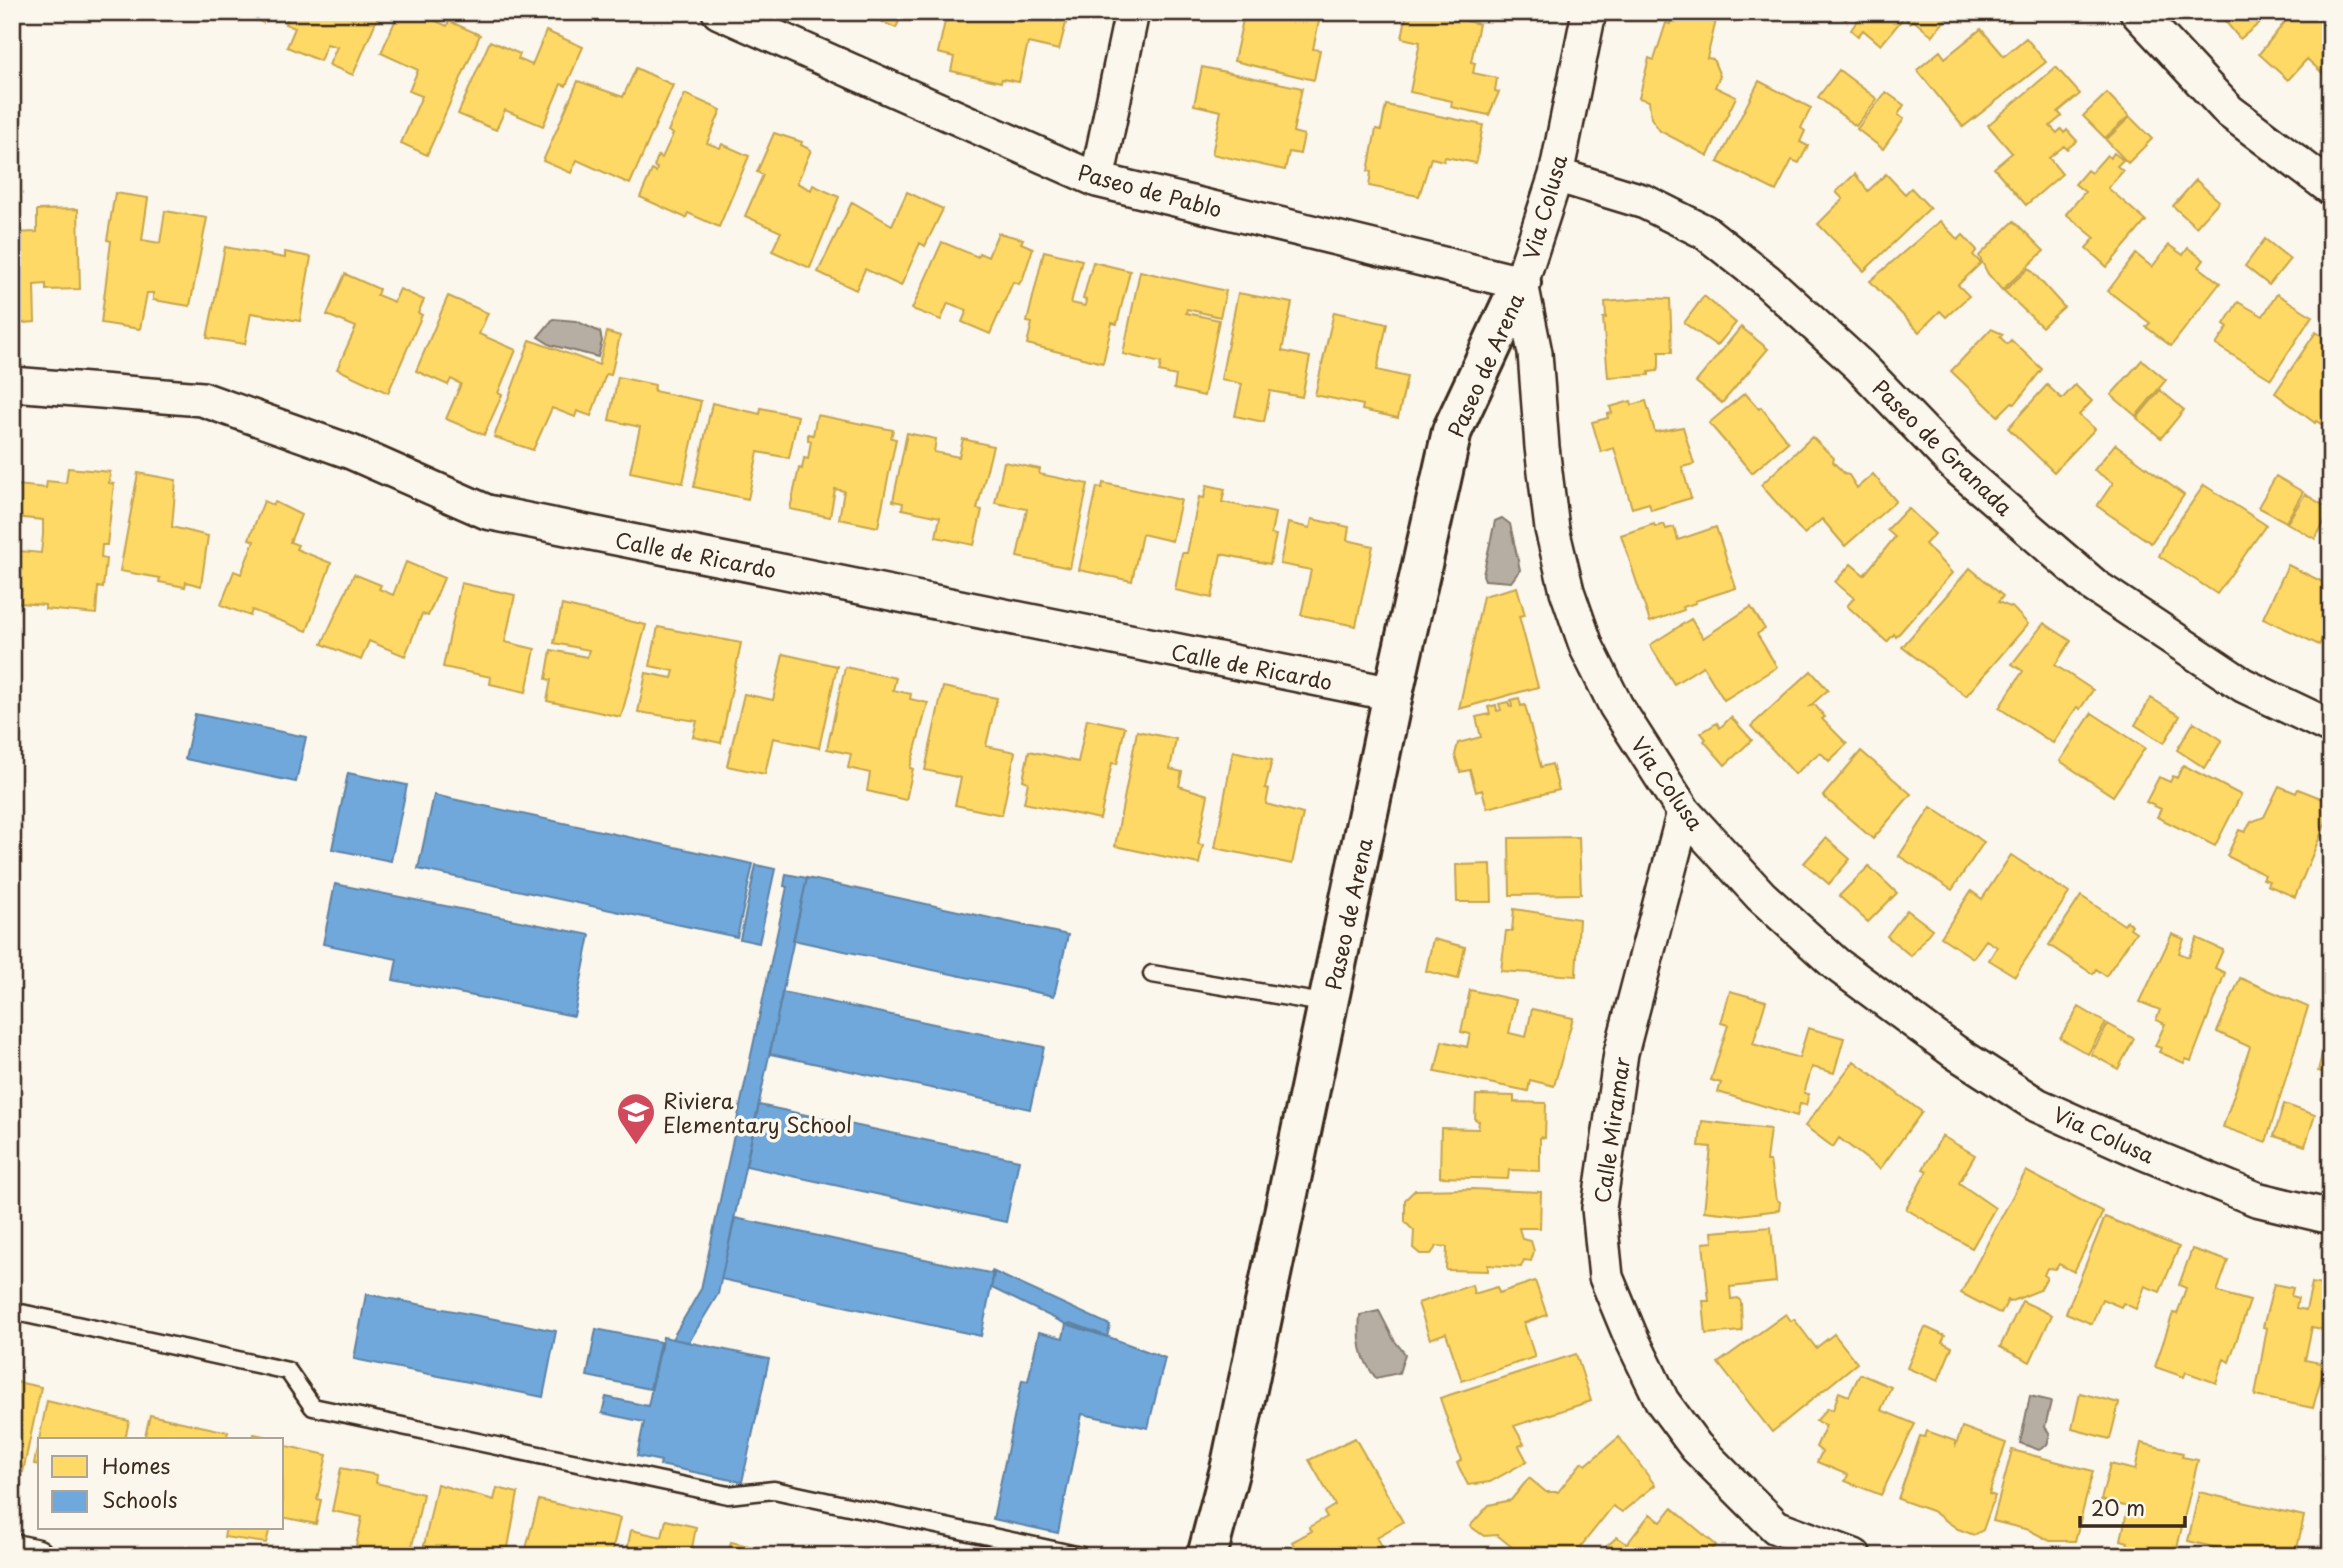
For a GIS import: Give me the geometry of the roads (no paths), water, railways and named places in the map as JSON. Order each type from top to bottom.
[{"type":"street","name":"Paseo de Pablo","points":[[719,12],[1097,180],[1521,283]]},
{"type":"street","points":[[1097,180],[1132,12]]},
{"type":"street","name":"Via Colusa","points":[[1589,12],[1556,175],[1521,283],[1535,353],[1552,529],[1567,591],[1587,648],[1616,706],[1684,812],[1761,896],[1836,964],[1955,1052],[2037,1105],[2256,1199],[2331,1217]]},
{"type":"street","points":[[2137,12],[2229,111],[2331,188]]},
{"type":"street","name":"Paseo de Granada","points":[[1556,175],[1645,202],[1705,232],[1767,281],[1860,366],[1957,467],[2096,587],[2243,685],[2331,727]]},
{"type":"street","name":"Paseo de Arena","points":[[1207,1556],[1231,1465],[1393,694],[1452,431],[1521,283]]},
{"type":"street","name":"Calle de Ricardo","points":[[12,384],[202,399],[351,452],[487,512],[1393,694]]},
{"type":"street","name":"Calle Miramar","points":[[1684,812],[1621,1053],[1600,1208],[1606,1278],[1662,1401],[1696,1447],[1776,1527],[1854,1556]]},
{"type":"street","points":[[12,1551],[36,1556]]},
{"type":"lane","points":[[1152,974],[1329,1004]]},
{"type":"lane","points":[[12,1311],[288,1371],[313,1407],[728,1495],[774,1490],[1081,1556]]},
{"type":"place","name":"Riviera Elementary School","points":[[636,1146]]}]
